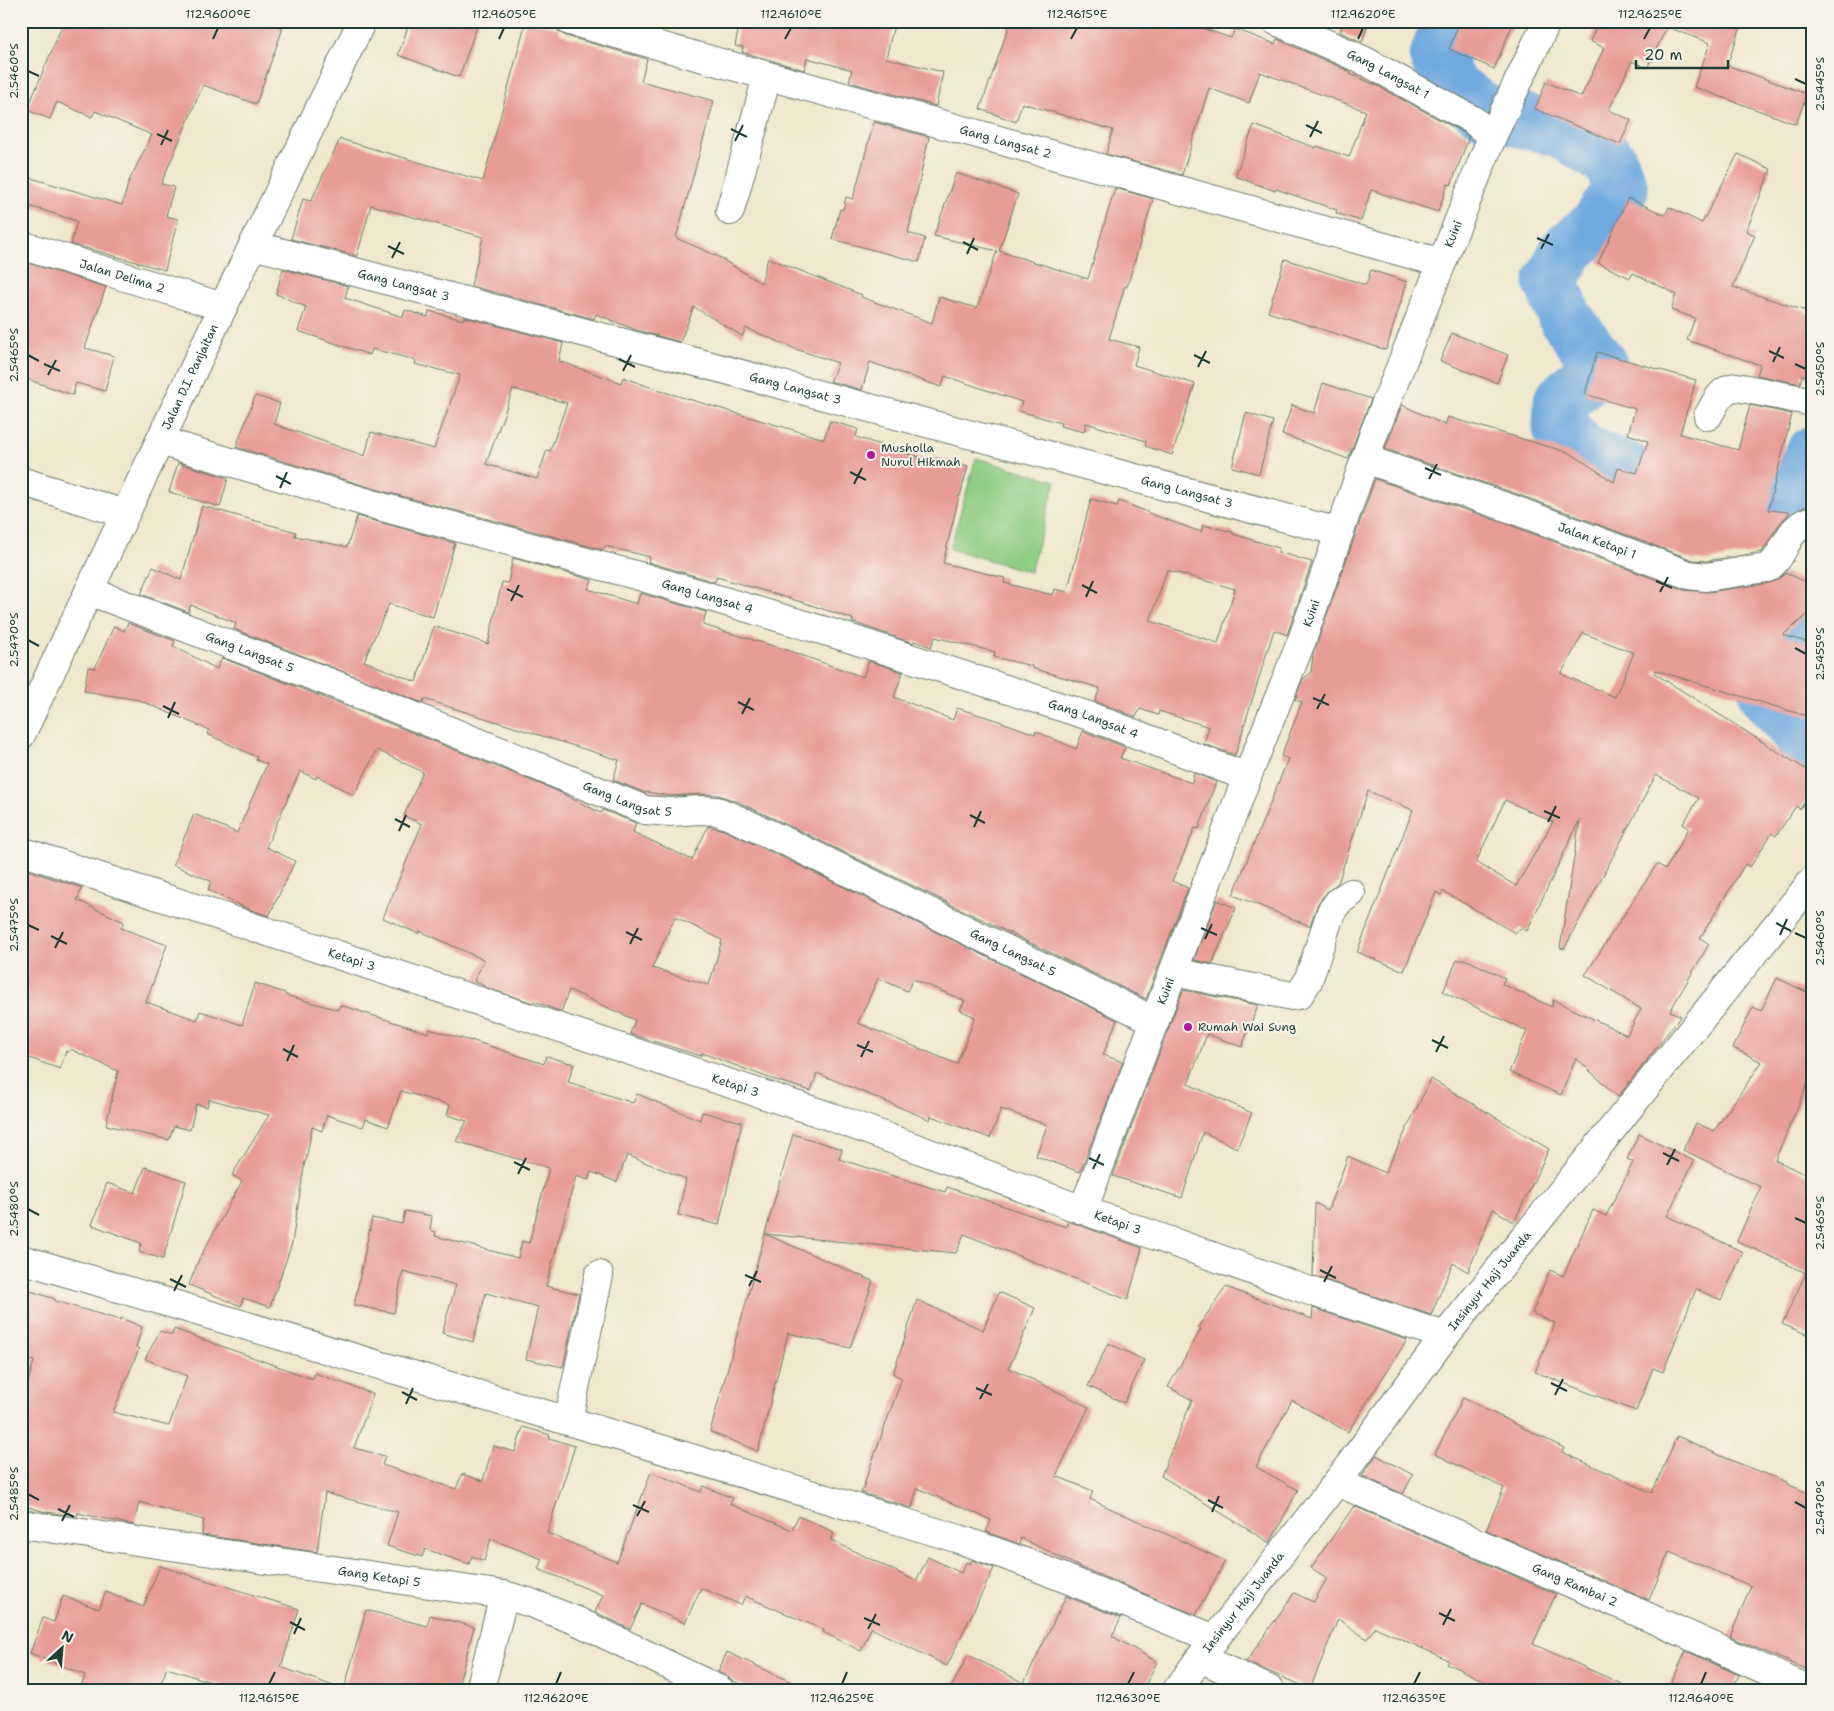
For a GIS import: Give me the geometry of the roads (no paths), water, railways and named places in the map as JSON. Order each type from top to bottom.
[{"type":"street","name":"Jalan D.I. Panjaitan","points":[[21,735],[223,307],[362,21]]},
{"type":"street","name":"Gang Langsat 2","points":[[570,21],[1442,264]]},
{"type":"street","name":"Gang Langsat 1","points":[[1276,21],[1363,60],[1495,132]]},
{"type":"street","name":"Kuini","points":[[1083,1210],[1302,640],[1365,459],[1495,132],[1547,21]]},
{"type":"street","points":[[730,211],[767,77]]},
{"type":"street","name":"Jalan Delima 2","points":[[21,245],[223,307]]},
{"type":"street","name":"Gang Langsat 3","points":[[253,245],[1339,532]]},
{"type":"street","points":[[1708,416],[1722,392],[1730,387],[1813,402]]},
{"type":"street","name":"Gang Langsat 4","points":[[160,441],[382,507],[639,576],[842,636],[1089,716],[1248,777]]},
{"type":"street","name":"Jalan Ketapi 1","points":[[1365,459],[1512,509],[1668,568],[1697,576],[1706,577],[1767,568],[1774,563],[1787,541],[1800,525],[1813,520]]},
{"type":"street","points":[[21,481],[125,514]]},
{"type":"street","name":"Gang Langsat 5","points":[[89,591],[347,689],[645,810],[670,812],[716,811],[730,816],[1155,1021]]},
{"type":"street","name":"Ketapi 3","points":[[21,851],[832,1117],[1304,1289],[1445,1336]]},
{"type":"street","name":"Insinyur Haji Juanda","points":[[1177,1690],[1337,1482],[1445,1336],[1813,880]]},
{"type":"street","points":[[1174,972],[1292,996],[1299,995],[1308,981],[1331,912],[1339,901],[1351,893]]},
{"type":"street","points":[[21,1260],[568,1421],[991,1550],[1208,1648],[1270,1690]]},
{"type":"street","points":[[568,1421],[599,1276]]},
{"type":"street","name":"Gang Rambai 2","points":[[1337,1482],[1626,1607],[1810,1690]]},
{"type":"street","name":"Gang Ketapi 5","points":[[21,1524],[504,1595],[531,1603],[577,1621],[720,1690]]},
{"type":"street","points":[[480,1690],[504,1595]]},
{"type":"waterway","points":[[1449,21],[1437,57],[1449,85],[1484,111],[1561,130],[1610,161],[1621,189],[1597,225],[1567,250],[1551,282],[1565,317],[1600,365],[1561,401],[1560,428],[1585,452],[1651,480],[1706,493],[1777,505],[1796,494],[1813,453]]},
{"type":"waterway","points":[[1813,620],[1791,637],[1766,695],[1813,750]]},
{"type":"place","name":"Musholla Nurul Hikmah","points":[[871,455]]},
{"type":"place","name":"Rumah Wai Sung","points":[[1188,1027]]}]
